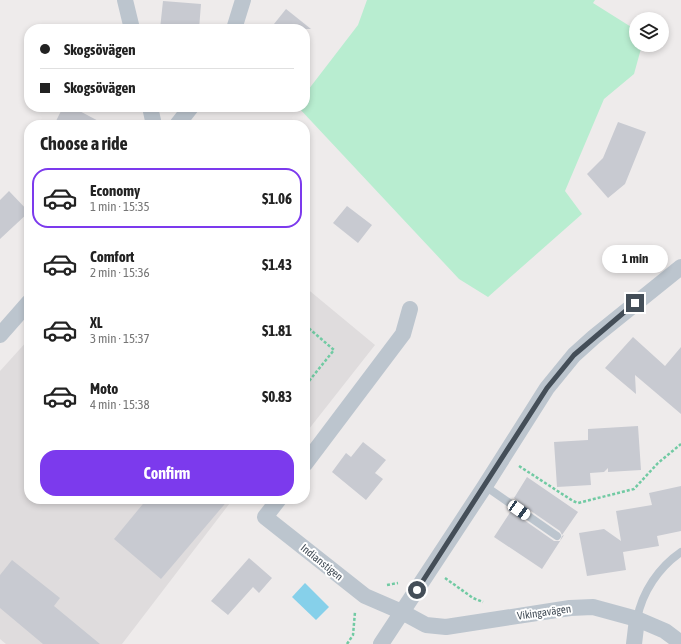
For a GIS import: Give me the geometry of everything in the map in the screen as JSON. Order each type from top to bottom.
[{"type":"street","points":[[125,0],[131,24]]},
{"type":"street","points":[[236,24],[244,0]]},
{"type":"street","points":[[181,120],[187,112]]},
{"type":"street","points":[[380,644],[485,486],[547,388],[574,355],[623,312],[681,268]]},
{"type":"street","points":[[1,332],[24,307]]},
{"type":"street","points":[[310,457],[403,334],[410,309]]},
{"type":"street","name":"Indianstigen","points":[[275,504],[265,517],[365,596],[402,612]]},
{"type":"street","name":"Vikingavägen","points":[[402,612],[426,625],[446,627],[570,608],[593,607],[636,619],[665,631],[681,643]]},
{"type":"street","points":[[634,644],[636,619]]},
{"type":"lane","points":[[485,486],[556,536]]},
{"type":"lane","points":[[636,619],[640,604],[658,573],[673,557],[681,552]]},
{"type":"path","points":[[310,328],[334,350],[310,380]]},
{"type":"path","points":[[515,464],[578,503],[634,489],[658,463],[681,444]]},
{"type":"shaded area","points":[[310,291],[375,345],[310,428]]},
{"type":"shaded area","points":[[24,345],[24,504],[229,504],[122,644],[6,644],[0,639],[0,371]]},
{"type":"green space","points":[[367,0],[595,0],[593,3],[629,26],[629,52],[640,52],[634,74],[604,99],[565,191],[582,214],[488,297],[459,279],[303,112],[310,112],[310,87],[358,25]]},
{"type":"water","points":[[305,583],[329,607],[316,620],[292,597]]},
{"type":"building","points":[[163,1],[201,4],[199,24],[161,24]]},
{"type":"building","points":[[286,9],[305,24],[274,24]]},
{"type":"building","points":[[60,112],[81,112],[97,120],[56,120]]},
{"type":"building","points":[[618,122],[646,132],[625,184],[608,198],[587,174],[603,158]]},
{"type":"building","points":[[9,191],[24,207],[24,217],[0,239],[0,200]]},
{"type":"building","points":[[347,206],[372,225],[358,243],[333,223]]},
{"type":"building","points":[[633,337],[665,366],[681,347],[681,414],[635,375],[636,394],[605,368]]},
{"type":"building","points":[[638,426],[641,470],[608,472],[608,468],[604,472],[590,473],[591,485],[557,487],[554,442],[588,440],[588,429]]},
{"type":"building","points":[[363,442],[386,460],[375,473],[383,479],[366,500],[332,472],[346,453],[351,457]]},
{"type":"building","points":[[527,477],[578,512],[562,535],[560,531],[514,498]]},
{"type":"building","points":[[681,486],[681,531],[657,536],[659,546],[623,552],[626,570],[587,576],[579,533],[604,529],[621,541],[616,511],[652,505],[649,493]]},
{"type":"building","points":[[143,504],[225,504],[161,579],[114,539]]},
{"type":"building","points":[[511,511],[554,541],[560,541],[564,535],[542,569],[494,537]]},
{"type":"building","points":[[249,558],[272,578],[259,593],[253,587],[228,615],[211,601]]},
{"type":"building","points":[[12,560],[60,598],[54,606],[100,644],[43,644],[0,608],[0,575]]},
{"type":"route","points":[[417,590],[547,388],[574,355],[635,303]]}]
